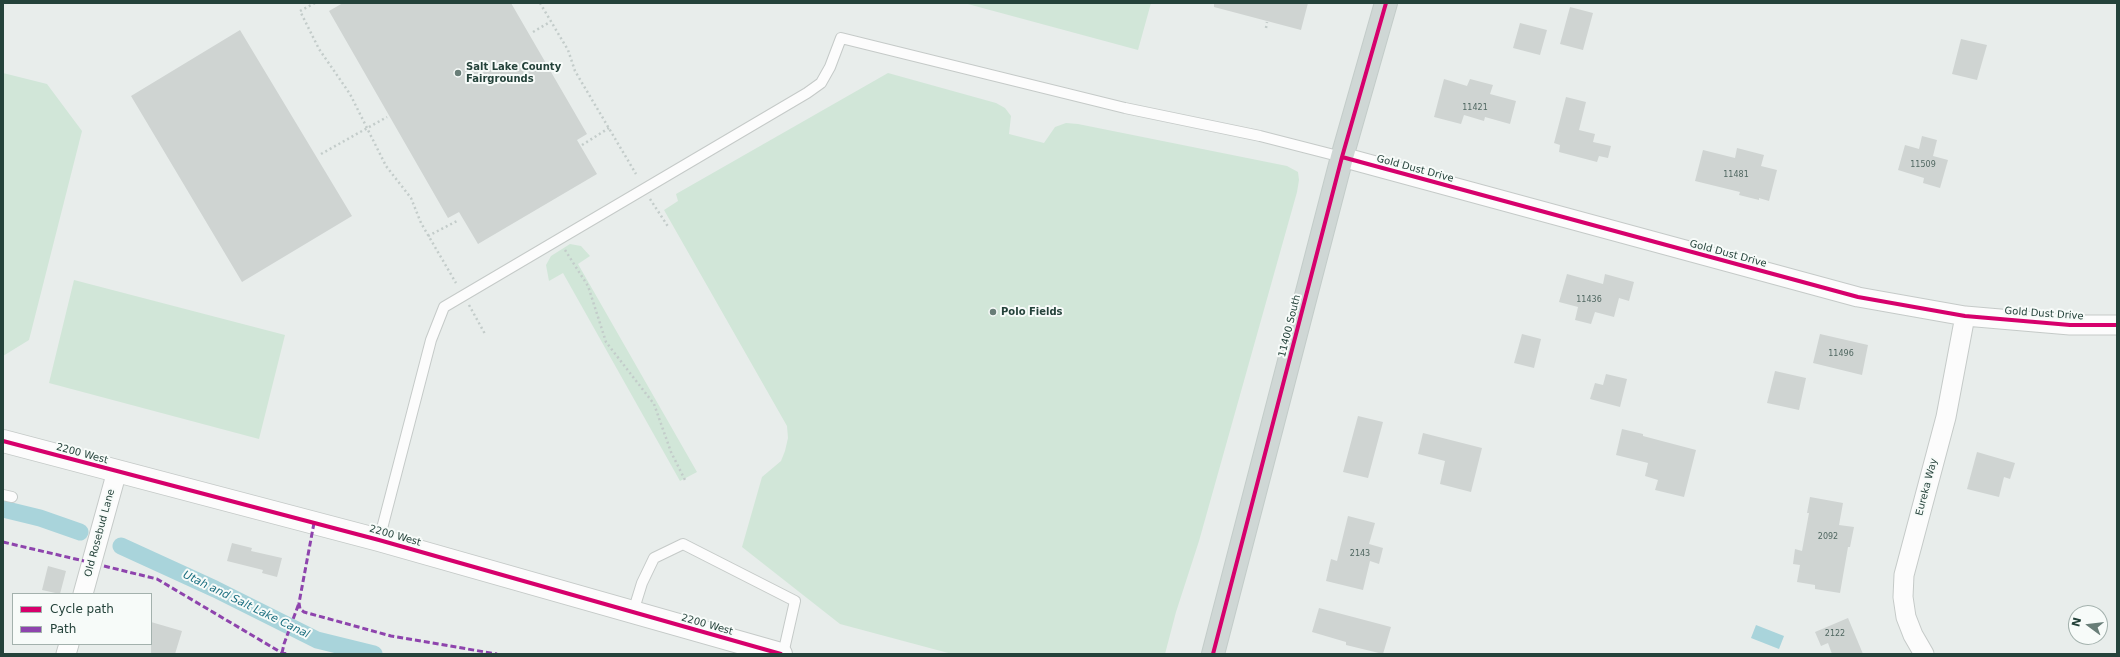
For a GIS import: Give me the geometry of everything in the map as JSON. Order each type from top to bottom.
[{"type":"main road","name":"11400 South","points":[[1213,654],[1342,157],[1386,3]]},
{"type":"street","name":"Gold Dust Drive","points":[[1342,157],[1858,297],[1965,316],[2070,325],[2117,325]]},
{"type":"street","name":"Eureka Way","points":[[1924,654],[1913,635],[1906,617],[1903,597],[1904,576],[1946,418],[1965,316]]},
{"type":"street","name":"2200 West","points":[[3,441],[379,540],[782,654]]},
{"type":"street","name":"Old Rosebud Lane","points":[[83,593],[117,471]]},
{"type":"lane","points":[[379,540],[431,340],[444,307],[807,93],[821,82],[830,67],[841,38],[1125,108],[1260,136],[1342,157]]},
{"type":"lane","points":[[633,612],[642,583],[654,558],[683,544],[795,601],[782,654]]},
{"type":"path","points":[[315,3],[300,11],[319,49],[350,94],[386,166],[411,198],[428,236],[456,283]]},
{"type":"path","points":[[540,3],[568,50],[575,71],[636,174]]},
{"type":"path","points":[[533,32],[550,22]]},
{"type":"path","points":[[1266,28],[1267,22]]},
{"type":"path","points":[[321,154],[387,117]]},
{"type":"path","points":[[582,145],[609,128]]},
{"type":"path","points":[[649,197],[669,228]]},
{"type":"path","points":[[428,236],[457,221]]},
{"type":"path","points":[[564,248],[588,286],[606,342],[654,404],[671,452],[685,480]]},
{"type":"path","points":[[469,305],[485,334]]},
{"type":"green space","points":[[964,3],[1151,3],[1138,50]]},
{"type":"green space","points":[[3,73],[47,84],[82,131],[29,340],[3,356]]},
{"type":"green space","name":"Polo Fields","points":[[888,73],[996,103],[1005,108],[1011,116],[1009,134],[1044,143],[1055,127],[1066,123],[1078,124],[1287,166],[1298,172],[1299,180],[1297,192],[1199,541],[1176,612],[1165,654],[952,654],[840,624],[742,547],[762,477],[781,461],[785,451],[788,438],[787,426],[664,210],[678,201],[676,194]]},
{"type":"green space","points":[[570,244],[581,246],[590,256],[578,264],[697,472],[680,481],[563,273],[549,281],[546,265],[551,256]]},
{"type":"green space","points":[[74,280],[285,335],[259,439],[49,383]]},
{"type":"water","points":[[1756,625],[1784,636],[1779,649],[1751,638]]},
{"type":"building","name":"Salt Lake County Fairgrounds","points":[[343,3],[511,3],[587,134],[577,140],[597,174],[478,244],[459,212],[448,218],[329,11]]},
{"type":"building","points":[[1214,3],[1308,3],[1301,30],[1214,7]]},
{"type":"building","points":[[1570,7],[1593,13],[1583,50],[1560,44]]},
{"type":"building","points":[[1520,23],[1547,30],[1540,55],[1513,48]]},
{"type":"building","points":[[240,30],[352,216],[242,282],[131,96]]},
{"type":"building","points":[[1961,39],[1987,45],[1977,80],[1952,74]]},
{"type":"building","points":[[1444,79],[1467,86],[1470,79],[1493,85],[1490,94],[1516,101],[1510,124],[1485,117],[1484,121],[1464,115],[1461,124],[1434,117]]},
{"type":"building","points":[[1566,97],[1586,102],[1579,130],[1595,134],[1593,142],[1611,146],[1608,158],[1599,156],[1597,162],[1559,152],[1560,145],[1554,143]]},
{"type":"building","points":[[1922,136],[1937,140],[1933,156],[1948,160],[1940,188],[1923,183],[1924,178],[1898,170],[1905,145],[1919,149]]},
{"type":"building","points":[[1737,148],[1764,155],[1761,166],[1777,170],[1769,201],[1739,195],[1740,192],[1695,181],[1703,150],[1735,158]]},
{"type":"building","points":[[1567,274],[1603,284],[1605,274],[1634,282],[1629,301],[1619,298],[1614,317],[1595,312],[1591,324],[1575,320],[1578,307],[1559,302]]},
{"type":"building","points":[[1522,334],[1541,339],[1534,368],[1514,363]]},
{"type":"building","points":[[1820,334],[1868,345],[1862,375],[1813,363]]},
{"type":"building","points":[[1775,371],[1806,378],[1799,410],[1767,403]]},
{"type":"building","points":[[1606,374],[1627,379],[1620,407],[1590,399],[1595,383],[1603,385]]},
{"type":"building","points":[[1358,416],[1383,422],[1368,478],[1343,472]]},
{"type":"building","points":[[1622,429],[1696,450],[1684,497],[1655,490],[1658,480],[1645,476],[1648,463],[1616,455]]},
{"type":"building","points":[[1423,433],[1482,448],[1471,492],[1440,484],[1445,461],[1418,454]]},
{"type":"building","points":[[1977,452],[2015,463],[2010,479],[2004,477],[1999,497],[1967,489]]},
{"type":"building","points":[[1810,497],[1843,503],[1839,525],[1854,527],[1850,547],[1848,547],[1840,593],[1815,589],[1815,585],[1797,582],[1800,565],[1793,564],[1795,549],[1802,551],[1809,513],[1807,513]]},
{"type":"building","points":[[1348,516],[1375,523],[1369,544],[1383,548],[1379,564],[1370,561],[1363,590],[1326,581],[1331,559],[1337,561]]},
{"type":"building","points":[[232,543],[252,548],[251,551],[282,558],[277,577],[262,573],[263,570],[227,561]]},
{"type":"building","points":[[48,566],[66,571],[60,593],[42,590]]},
{"type":"building","points":[[1319,608],[1391,627],[1383,654],[1346,645],[1346,642],[1312,632]]},
{"type":"building","points":[[1848,618],[1863,654],[1832,654],[1828,643],[1821,646],[1815,632]]},
{"type":"building","points":[[152,622],[182,631],[175,654],[151,654]]},
{"type":"waterway","name":"Utah and Salt Lake Canal","points":[[3,509],[40,518],[80,532]]},
{"type":"waterway","name":"Utah and Salt Lake Canal","points":[[121,546],[215,589],[317,640],[374,654]]},
{"type":"marked path","points":[[314,523],[299,603],[300,609],[304,612],[391,636],[497,654]]},
{"type":"marked path","points":[[3,542],[84,561]]},
{"type":"marked path","points":[[104,566],[157,579],[282,653],[288,654]]},
{"type":"marked path","points":[[282,653],[299,603]]},
{"type":"cycle path","points":[[1213,654],[1342,157],[1386,3]]},
{"type":"cycle path","points":[[1342,157],[1858,297],[1965,316],[2070,325],[2117,325]]},
{"type":"cycle path","points":[[3,441],[379,540],[781,654]]},
{"type":"place","name":"Salt Lake County Fairgrounds","points":[[458,73]]},
{"type":"place","name":"Polo Fields","points":[[993,312]]}]
